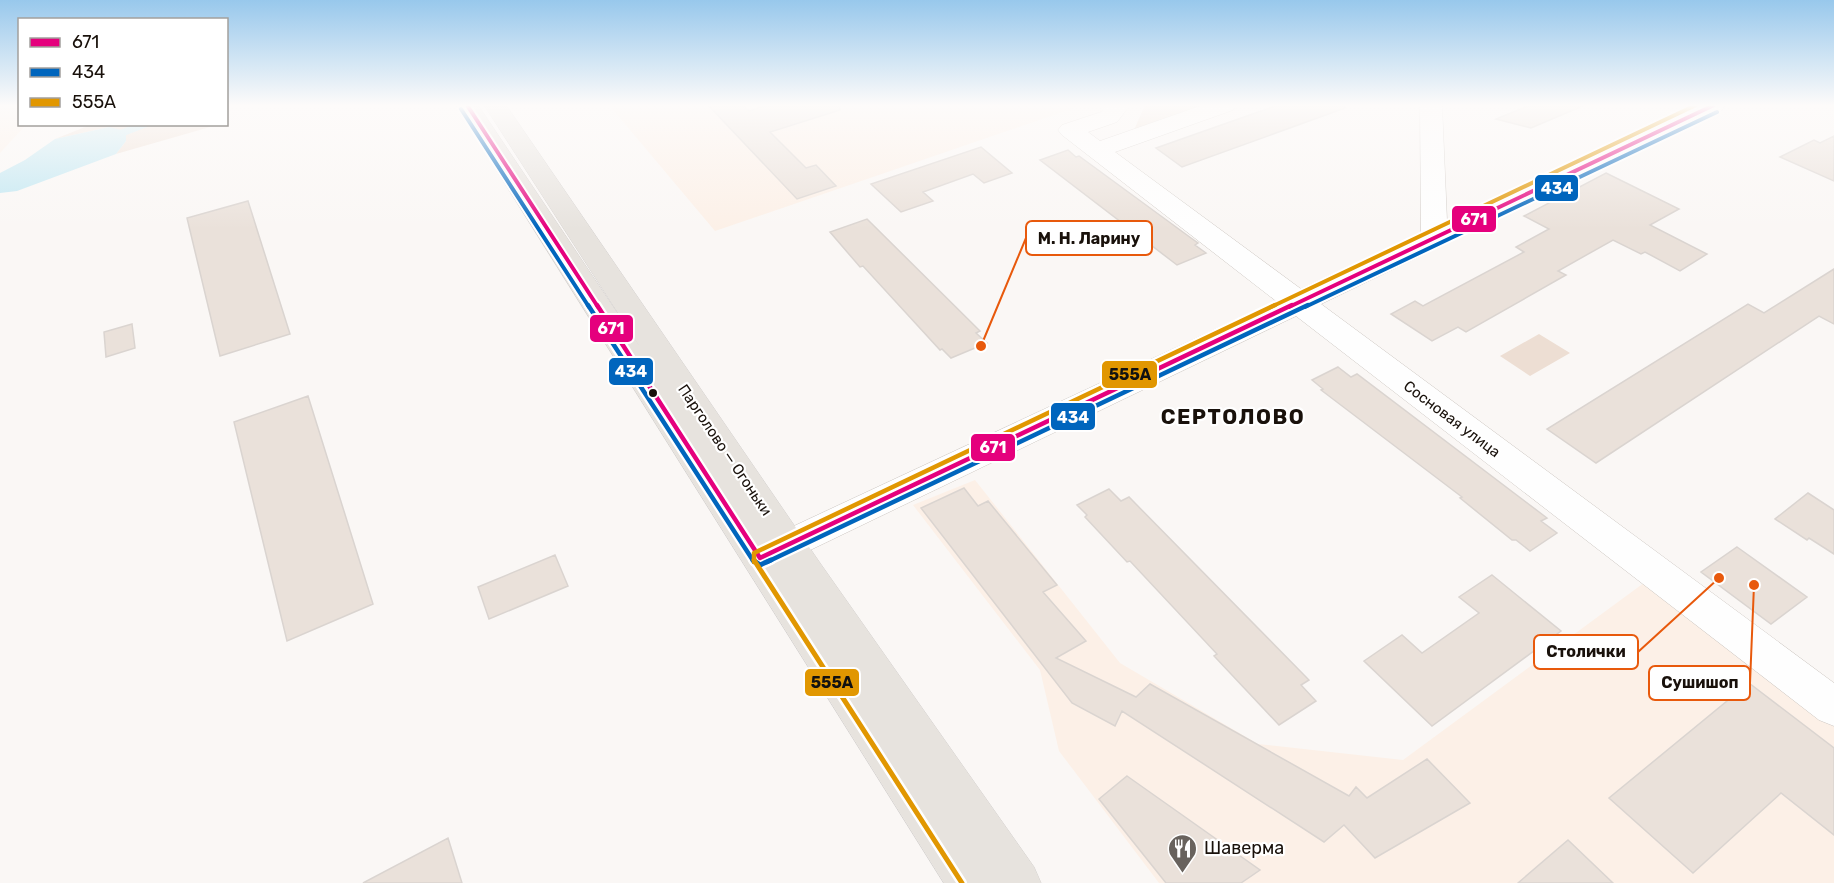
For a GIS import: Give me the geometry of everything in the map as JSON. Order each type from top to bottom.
[{"type":"main road","name":"Парголово — Огоньки","points":[[495,146],[774,551],[1018,883]]},
{"type":"main road","name":"Парголово — Огоньки","points":[[521,146],[774,551],[971,883]]},
{"type":"street","name":"Сосновая улица","points":[[1092,146],[1834,707]]},
{"type":"street","points":[[1097,150],[1108,146]]},
{"type":"street","points":[[1432,146],[1434,238]]},
{"type":"street","points":[[774,551],[1627,146]]},
{"type":"shaded area","points":[[122,146],[143,146],[116,154]]},
{"type":"shaded area","points":[[644,146],[963,146],[715,231]]},
{"type":"shaded area","points":[[1539,334],[1570,353],[1530,376],[1500,356]]},
{"type":"shaded area","points":[[975,480],[1120,663],[1258,744],[1403,760],[1652,577],[1834,716],[1834,883],[1159,883],[1059,751],[1040,670],[913,505]]},
{"type":"water","points":[[45,146],[122,146],[116,154],[17,191],[0,193],[0,173]]},
{"type":"building","points":[[747,146],[784,146],[806,168],[816,165],[836,186],[797,199]]},
{"type":"building","points":[[1161,146],[1239,146],[1182,167],[1156,148]]},
{"type":"building","points":[[1802,146],[1834,146],[1834,181],[1780,157]]},
{"type":"building","points":[[981,147],[1012,173],[984,183],[973,174],[923,192],[933,201],[901,212],[871,184]]},
{"type":"building","points":[[1068,150],[1198,243],[1195,245],[1206,253],[1177,265],[1040,160]]},
{"type":"building","points":[[1606,173],[1679,209],[1650,225],[1707,254],[1680,271],[1645,252],[1641,254],[1613,240],[1558,271],[1566,275],[1466,332],[1458,327],[1432,341],[1391,314],[1415,301],[1423,306],[1524,252],[1516,247],[1549,229],[1524,216]]},
{"type":"building","points":[[248,201],[290,334],[220,356],[187,218]]},
{"type":"building","points":[[867,219],[980,331],[976,333],[987,343],[951,358],[942,349],[940,350],[863,266],[860,267],[830,232]]},
{"type":"building","points":[[1834,269],[1834,324],[1819,316],[1596,463],[1547,429],[1748,304],[1764,313]]},
{"type":"building","points":[[132,324],[135,348],[106,357],[104,332]]},
{"type":"building","points":[[1338,367],[1351,377],[1357,374],[1547,518],[1541,521],[1557,533],[1530,551],[1516,540],[1512,540],[1460,498],[1462,497],[1321,390],[1323,389],[1312,380]]},
{"type":"building","points":[[308,396],[373,604],[287,641],[234,422]]},
{"type":"building","points":[[964,488],[978,506],[988,501],[1057,585],[1043,592],[1086,641],[1056,658],[1136,697],[1150,684],[1349,796],[1356,787],[1367,798],[1427,759],[1470,803],[1375,858],[1344,825],[1324,842],[1122,711],[1115,726],[1072,703],[921,508]]},
{"type":"building","points":[[1109,489],[1121,501],[1129,497],[1309,680],[1301,685],[1316,701],[1279,725],[1214,656],[1217,654],[1130,561],[1127,562],[1085,517],[1087,515],[1077,505]]},
{"type":"building","points":[[1808,493],[1834,510],[1834,554],[1775,519]]},
{"type":"building","points":[[1737,547],[1807,597],[1771,624],[1701,572]]},
{"type":"building","points":[[555,555],[568,586],[489,619],[478,587]]},
{"type":"building","points":[[1492,575],[1561,631],[1432,726],[1364,661],[1402,635],[1422,653],[1479,613],[1459,597]]},
{"type":"building","points":[[1749,683],[1834,748],[1834,835],[1781,793],[1693,873],[1609,798]]},
{"type":"building","points":[[1127,776],[1260,870],[1241,883],[1166,883],[1099,799]]},
{"type":"building","points":[[448,838],[462,883],[363,883]]},
{"type":"building","points":[[1568,840],[1613,883],[1518,883]]},
{"type":"transit line","name":"434","points":[[485,146],[754,562],[760,565],[1645,146]]},
{"type":"transit line","name":"671","points":[[494,146],[760,558],[1627,146]]},
{"type":"transit line","name":"555А","points":[[962,883],[754,562],[754,553],[1609,146]]},
{"type":"place","name":"М. Н. Ларину","points":[[981,346]]},
{"type":"place","name":"Столички","points":[[1719,578]]},
{"type":"place","name":"Сушишоп","points":[[1754,585]]},
{"type":"place","name":"Шаверма","points":[[1183,874]]},
{"type":"district","name":"СЕРТОЛОВО","points":[[1233,416]]}]
